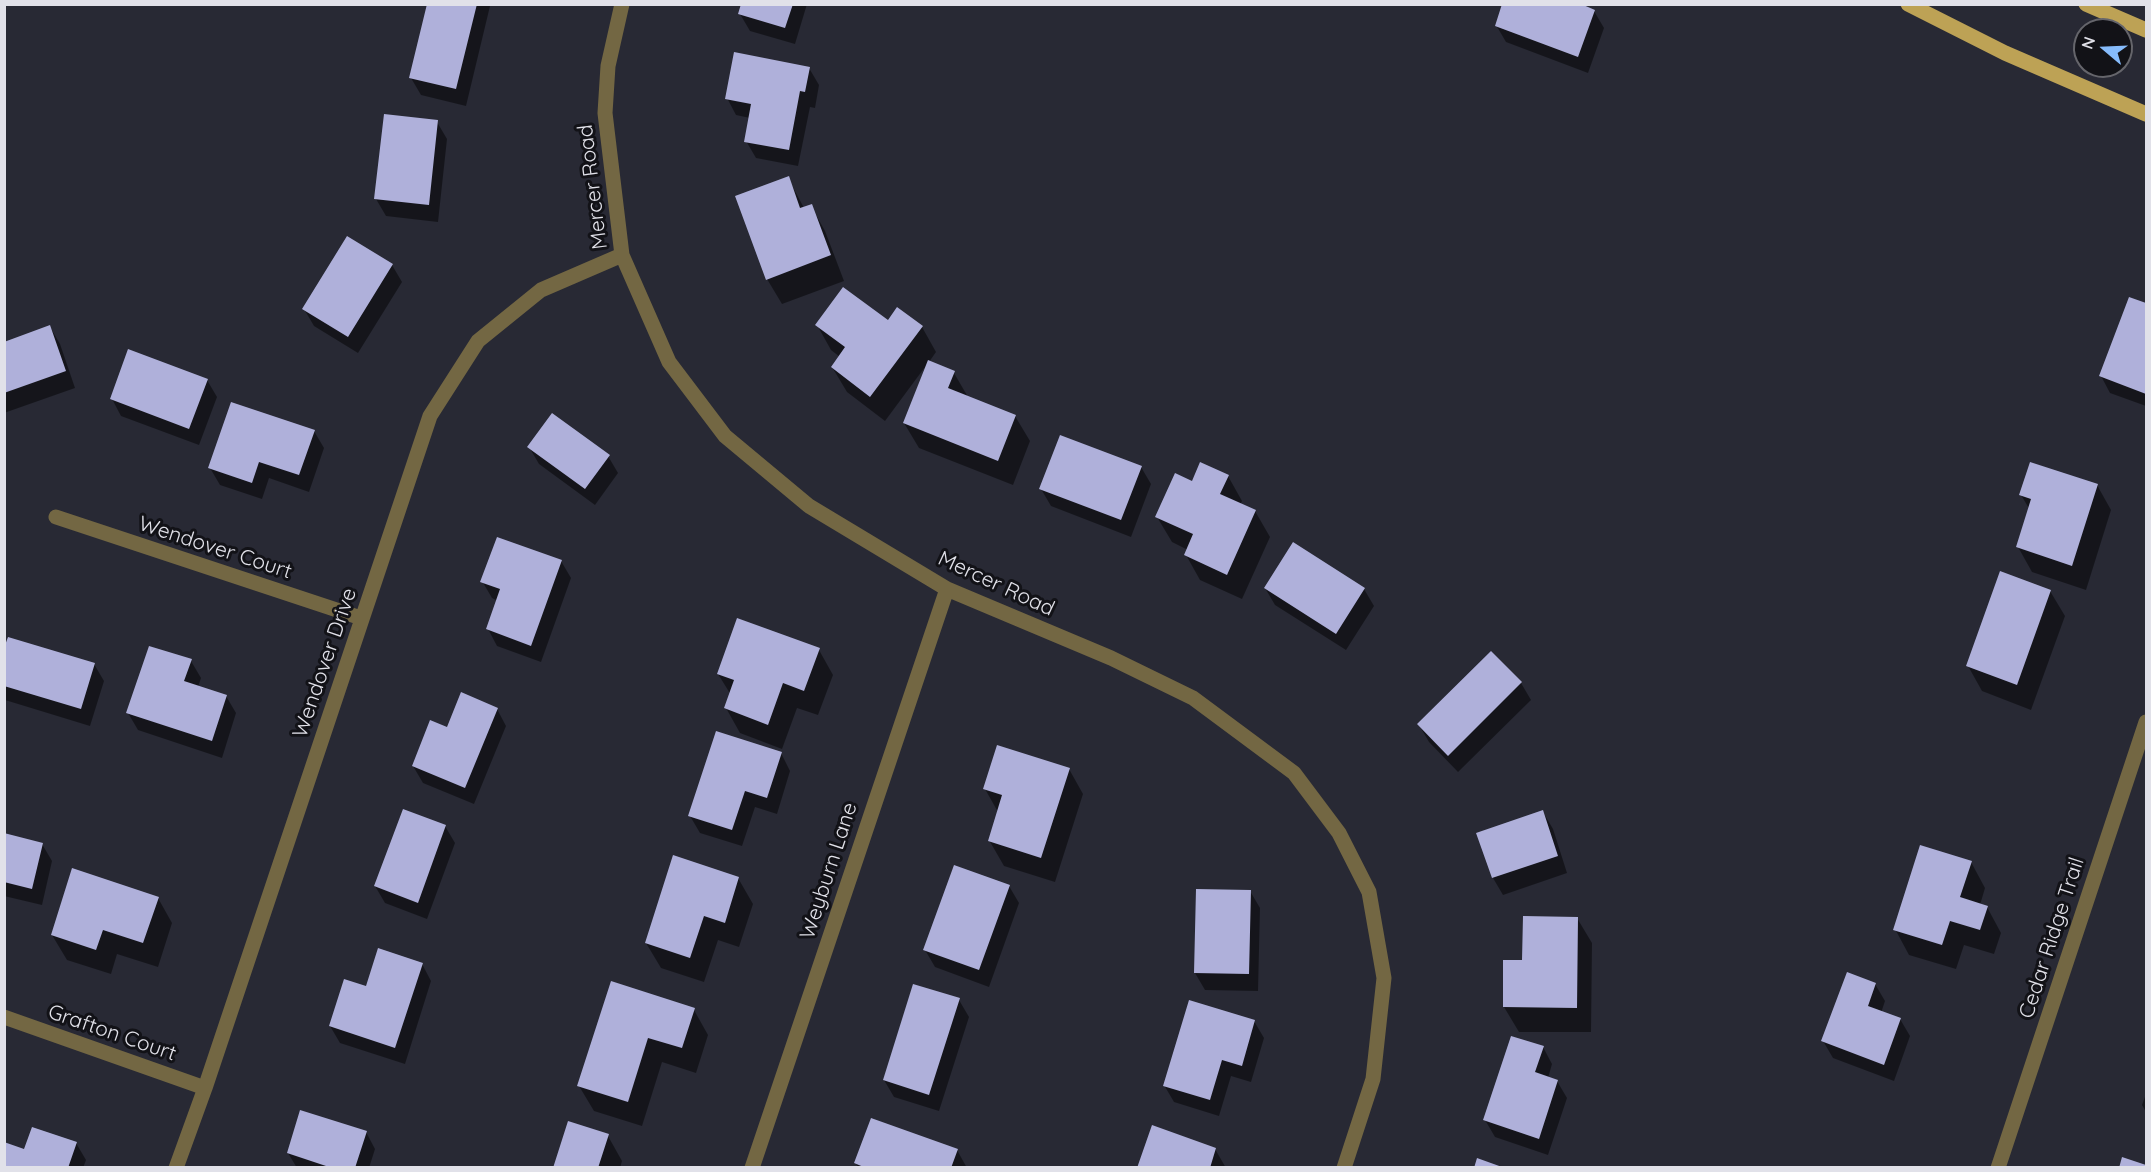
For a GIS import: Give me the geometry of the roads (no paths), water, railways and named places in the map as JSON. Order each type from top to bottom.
[{"type":"main road","points":[[1908,4],[2005,53],[2146,114]]},
{"type":"main road","points":[[2086,4],[2146,30]]},
{"type":"street","name":"Mercer Road","points":[[622,4],[608,66],[605,113],[622,255],[669,362],[725,436],[809,506],[947,589],[1111,658],[1193,698],[1294,772],[1340,833],[1369,892],[1384,978],[1373,1079],[1344,1167]]},
{"type":"street","name":"Wendover Drive","points":[[176,1167],[205,1088],[430,416],[478,341],[541,290],[622,255]]},
{"type":"street","name":"Wendover Court","points":[[56,517],[362,618]]},
{"type":"street","name":"Weyburn Lane","points":[[753,1167],[947,589]]},
{"type":"street","name":"Cedar Ridge Trail","points":[[1998,1167],[2146,722]]},
{"type":"street","name":"Grafton Court","points":[[4,1017],[205,1088]]}]
